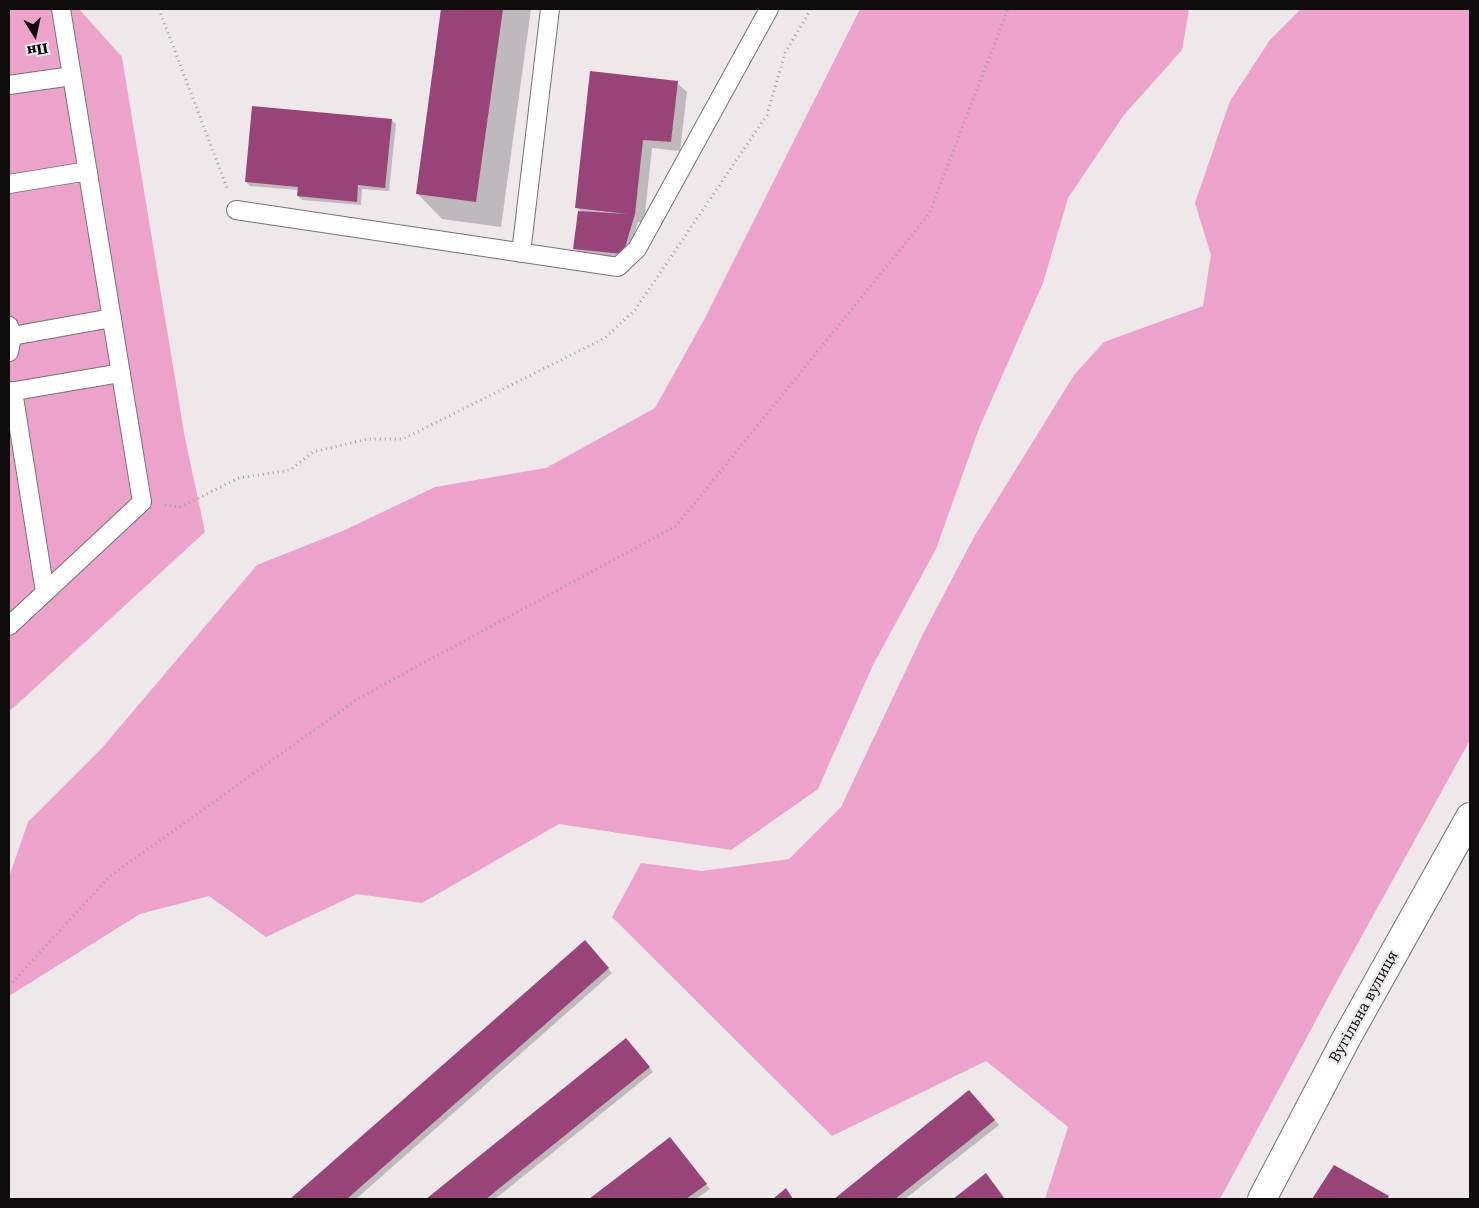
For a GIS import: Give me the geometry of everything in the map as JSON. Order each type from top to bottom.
[{"type":"street","name":"Вугільна вулиця","points":[[1262,1199],[1346,1039],[1470,817]]},
{"type":"lane","points":[[9,626],[142,502],[61,9]]},
{"type":"lane","points":[[521,253],[550,9]]},
{"type":"lane","points":[[236,210],[618,267],[637,249],[769,9]]},
{"type":"lane","points":[[9,85],[72,76]]},
{"type":"lane","points":[[9,184],[88,172]]},
{"type":"lane","points":[[10,338],[112,318]]},
{"type":"lane","points":[[46,592],[11,392],[121,373]]},
{"type":"path","points":[[159,9],[236,210]]},
{"type":"path","points":[[142,502],[180,507],[239,478],[290,470],[313,452],[368,440],[404,439],[605,338],[634,310],[767,115],[785,53],[811,9]]},
{"type":"path","points":[[9,986],[109,877],[359,698],[676,526],[929,214],[1008,9]]},
{"type":"shaded area","points":[[9,9],[79,9],[122,57],[184,433],[205,532],[9,710]]},
{"type":"shaded area","points":[[860,9],[1189,9],[1182,50],[1124,115],[1068,198],[1043,283],[980,426],[936,549],[873,665],[818,789],[731,850],[559,824],[422,903],[357,894],[266,937],[209,896],[140,914],[9,996],[9,877],[28,822],[102,748],[257,565],[345,530],[435,487],[546,468],[655,408],[705,318]]},
{"type":"shaded area","points":[[1301,9],[1470,9],[1470,740],[1337,981],[1220,1199],[1045,1199],[1068,1127],[986,1061],[832,1136],[612,917],[641,863],[702,871],[789,859],[841,807],[923,634],[974,537],[1074,375],[1104,342],[1203,306],[1211,255],[1195,203],[1230,101],[1270,40]]},
{"type":"building","points":[[441,9],[503,9],[476,202],[416,194]]},
{"type":"building","points":[[590,71],[678,81],[671,142],[643,140],[635,214],[623,254],[573,249],[578,211],[628,214],[575,208]]},
{"type":"building","points":[[252,106],[392,119],[385,188],[358,185],[357,202],[297,196],[298,187],[245,182]]},
{"type":"building","points":[[585,940],[609,968],[347,1199],[290,1199]]},
{"type":"building","points":[[626,1038],[650,1067],[486,1199],[426,1199]]},
{"type":"building","points":[[969,1090],[995,1120],[895,1199],[834,1199]]},
{"type":"building","points":[[670,1137],[707,1184],[686,1199],[589,1199]]},
{"type":"building","points":[[1334,1165],[1389,1196],[1387,1199],[1312,1199]]},
{"type":"building","points":[[986,1173],[1005,1199],[953,1199]]},
{"type":"building","points":[[786,1188],[793,1199],[773,1199]]}]
